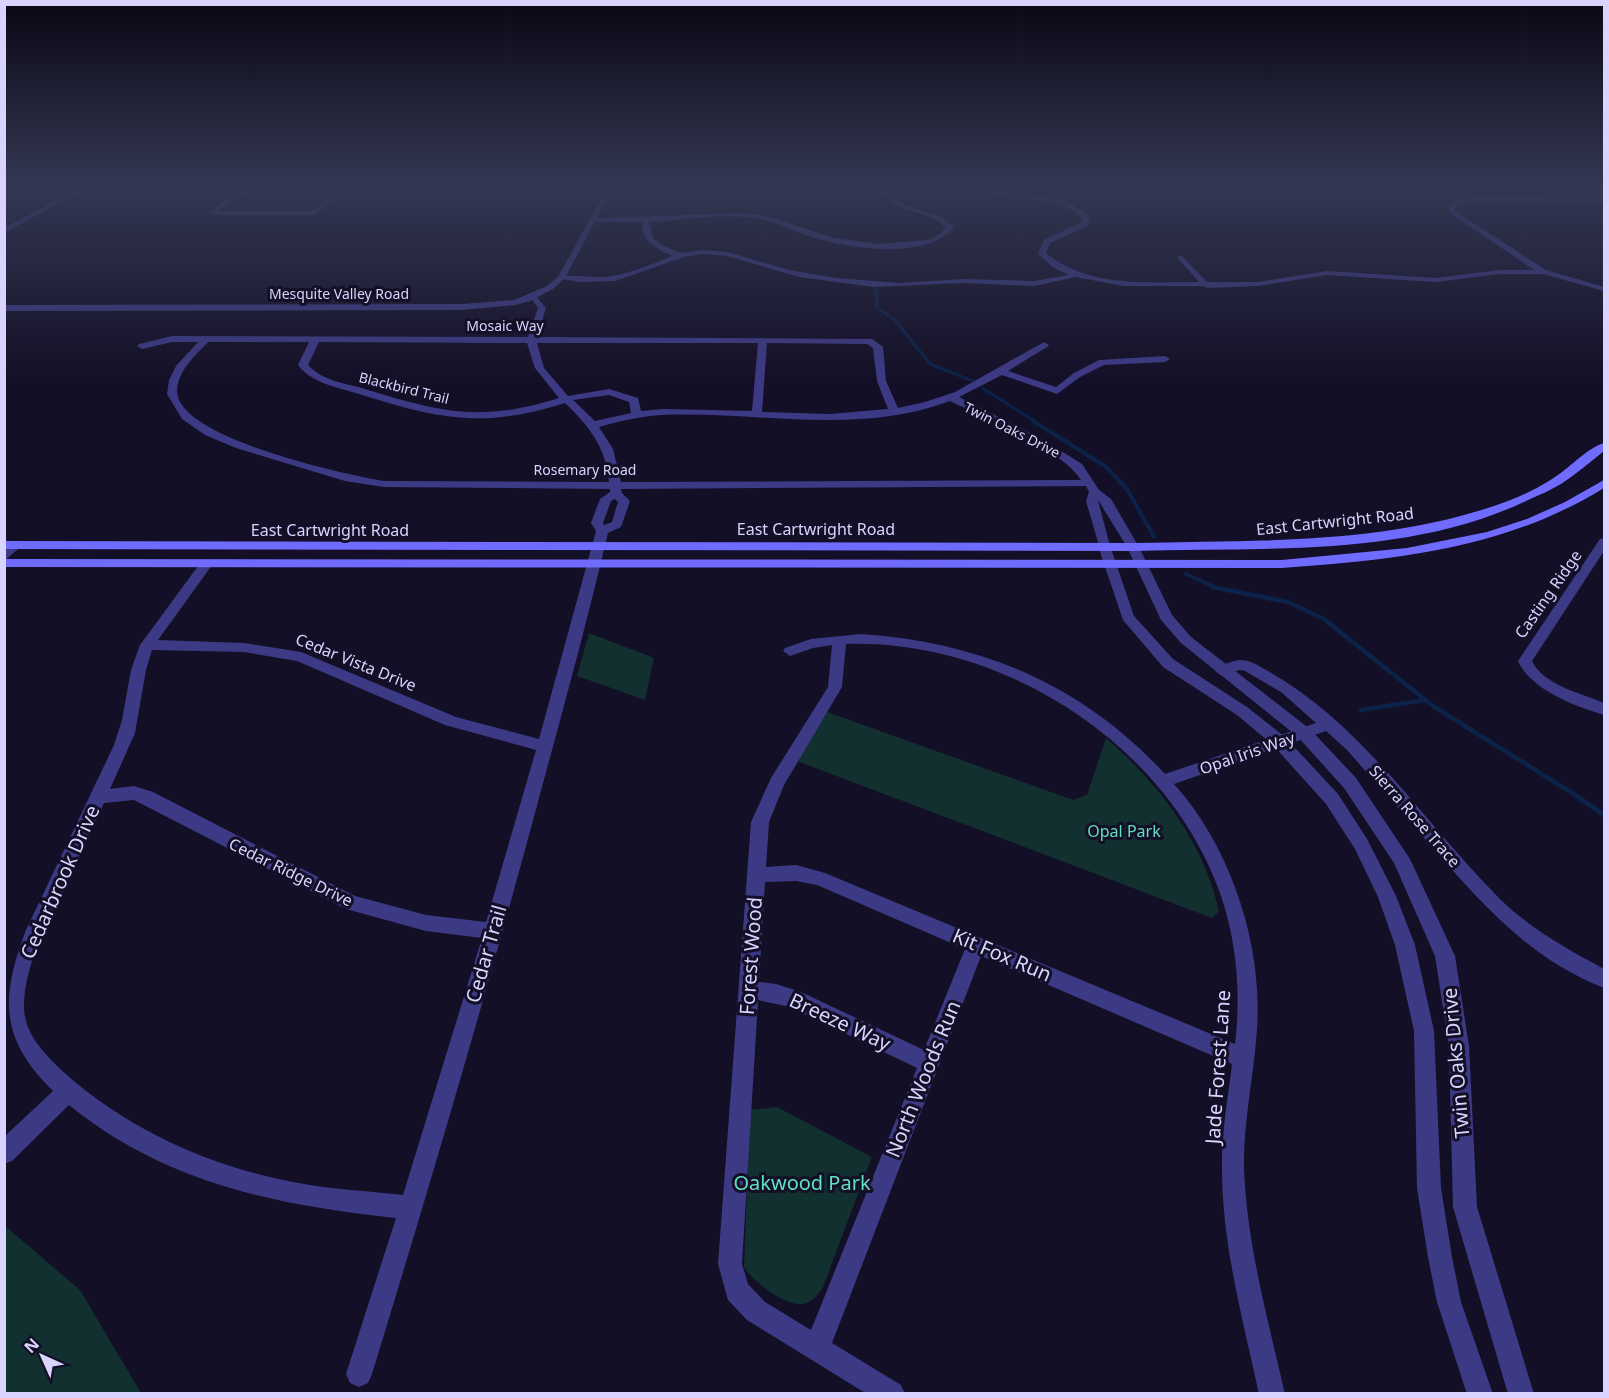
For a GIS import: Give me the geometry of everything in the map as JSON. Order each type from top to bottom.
[{"type":"main road","name":"East Cartwright Road","points":[[4,563],[206,565],[599,547],[1107,555],[1132,547],[1312,543],[1438,527],[1503,507],[1545,490],[1577,471],[1605,446]]},
{"type":"main road","name":"East Cartwright Road","points":[[11,545],[599,547],[1107,555],[1141,564],[1282,564],[1368,559],[1445,545],[1520,526],[1579,501],[1605,483]]},
{"type":"street","name":"Mesquite Valley Road","points":[[4,308],[462,307],[511,304],[535,298],[549,290],[561,278],[576,251]]},
{"type":"street","points":[[670,251],[678,255]]},
{"type":"street","points":[[1042,251],[1042,254],[1048,260],[1076,275],[1123,284],[1207,286],[1258,284],[1327,273],[1450,280],[1498,273],[1543,272],[1605,289]]},
{"type":"street","points":[[1512,251],[1543,272]]},
{"type":"street","points":[[561,278],[584,281],[620,278],[678,255],[719,253],[738,256],[796,274],[856,283],[899,285],[963,281],[1038,285],[1076,275]]},
{"type":"street","points":[[1181,256],[1207,286]]},
{"type":"street","points":[[532,339],[542,308],[535,298]]},
{"type":"street","name":"Mosaic Way","points":[[141,346],[172,339],[869,341],[878,346],[881,381],[886,400],[895,411]]},
{"type":"street","name":"Cedar Trail","points":[[532,339],[545,378],[593,425],[613,460],[616,489],[624,501],[617,524],[599,547]]},
{"type":"street","name":"Rosemary Road","points":[[205,340],[181,366],[174,380],[172,394],[186,417],[209,433],[240,446],[349,479],[384,484],[616,489],[1092,488]]},
{"type":"street","name":"Blackbird Trail","points":[[315,340],[303,365],[308,372],[324,380],[402,404],[448,414],[482,416],[522,413],[567,400]]},
{"type":"street","points":[[757,415],[763,340]]},
{"type":"street","points":[[593,425],[636,414],[664,412],[838,416],[895,411],[950,398],[1044,345]]},
{"type":"street","points":[[999,372],[1057,391],[1077,375],[1102,362],[1165,359]]},
{"type":"street","points":[[567,400],[616,392],[634,400],[636,414]]},
{"type":"street","name":"Twin Oaks Drive","points":[[950,398],[1061,453],[1078,466],[1092,488],[1105,499],[1141,564],[1166,617],[1186,640],[1222,671],[1304,733],[1350,783],[1401,859],[1445,956],[1459,1046],[1465,1206],[1521,1394]]},
{"type":"street","name":"Twin Oaks Drive","points":[[1092,488],[1092,501],[1107,555],[1128,617],[1168,663],[1242,711],[1279,741],[1332,799],[1361,844],[1387,896],[1406,945],[1424,1031],[1429,1188],[1440,1257],[1449,1302],[1480,1394]]},
{"type":"street","name":"Cedar Trail","points":[[359,1374],[412,1208],[494,931],[599,547],[597,524],[606,499],[616,489]]},
{"type":"street","name":"Casting Ridge","points":[[1605,542],[1526,656],[1526,668],[1542,681],[1605,709]]},
{"type":"street","points":[[4,557],[11,545]]},
{"type":"street","name":"Cedarbrook Drive","points":[[206,565],[147,645],[138,666],[135,703],[124,742],[32,939],[18,975],[14,1006],[24,1042],[38,1063],[68,1091],[143,1141],[209,1171],[292,1193],[412,1208]]},
{"type":"street","name":"Forest Wood","points":[[817,1348],[756,1311],[737,1291],[730,1264],[760,822],[777,783],[835,687],[838,672],[838,641]]},
{"type":"street","name":"Jade Forest Lane","points":[[790,651],[809,642],[900,641],[969,656],[1028,678],[1107,726],[1134,749],[1165,781],[1186,811],[1212,857],[1240,937],[1248,1011],[1233,1168],[1236,1213],[1243,1259],[1272,1394]]},
{"type":"street","name":"Cedar Vista Drive","points":[[147,645],[243,647],[278,651],[301,657],[489,735],[545,746]]},
{"type":"street","name":"Sierra Rose Trace","points":[[1222,671],[1239,665],[1263,674],[1286,688],[1353,746],[1493,904],[1550,948],[1605,979]]},
{"type":"street","name":"Opal Iris Way","points":[[1165,781],[1329,724]]},
{"type":"street","name":"Cedar Ridge Drive","points":[[98,797],[134,793],[147,797],[319,888],[352,903],[426,923],[494,931]]},
{"type":"street","name":"Kit Fox Run","points":[[756,874],[796,873],[819,878],[1243,1058]]},
{"type":"street","name":"North Woods Run","points":[[817,1348],[976,944]]},
{"type":"street","name":"Breeze Way","points":[[748,990],[776,993],[794,999],[929,1064]]},
{"type":"street","points":[[4,1153],[68,1091]]},
{"type":"street","points":[[817,1348],[892,1394]]},
{"type":"green space","points":[[589,633],[654,658],[645,700],[577,676]]},
{"type":"green space","name":"Opal Park","points":[[827,712],[1073,800],[1087,795],[1106,738],[1161,794],[1176,816],[1202,861],[1219,911],[1212,918],[797,761]]},
{"type":"green space","name":"Oakwood Park","points":[[777,1107],[872,1157],[823,1287],[812,1300],[802,1304],[787,1301],[770,1292],[744,1267],[750,1110]]},
{"type":"green space","points":[[4,1225],[80,1290],[141,1393],[5,1393]]},
{"type":"waterway","points":[[876,289],[877,308],[894,319],[930,364],[978,383]]},
{"type":"waterway","points":[[982,388],[1036,422]]},
{"type":"waterway","points":[[1033,421],[1105,466],[1127,489],[1154,537]]},
{"type":"waterway","points":[[1186,574],[1217,588]]},
{"type":"waterway","points":[[1212,587],[1217,588]]},
{"type":"waterway","points":[[1217,588],[1288,602],[1324,619],[1433,706],[1580,798]]},
{"type":"waterway","points":[[1361,710],[1425,700]]},
{"type":"waterway","points":[[1578,797],[1604,815]]}]
